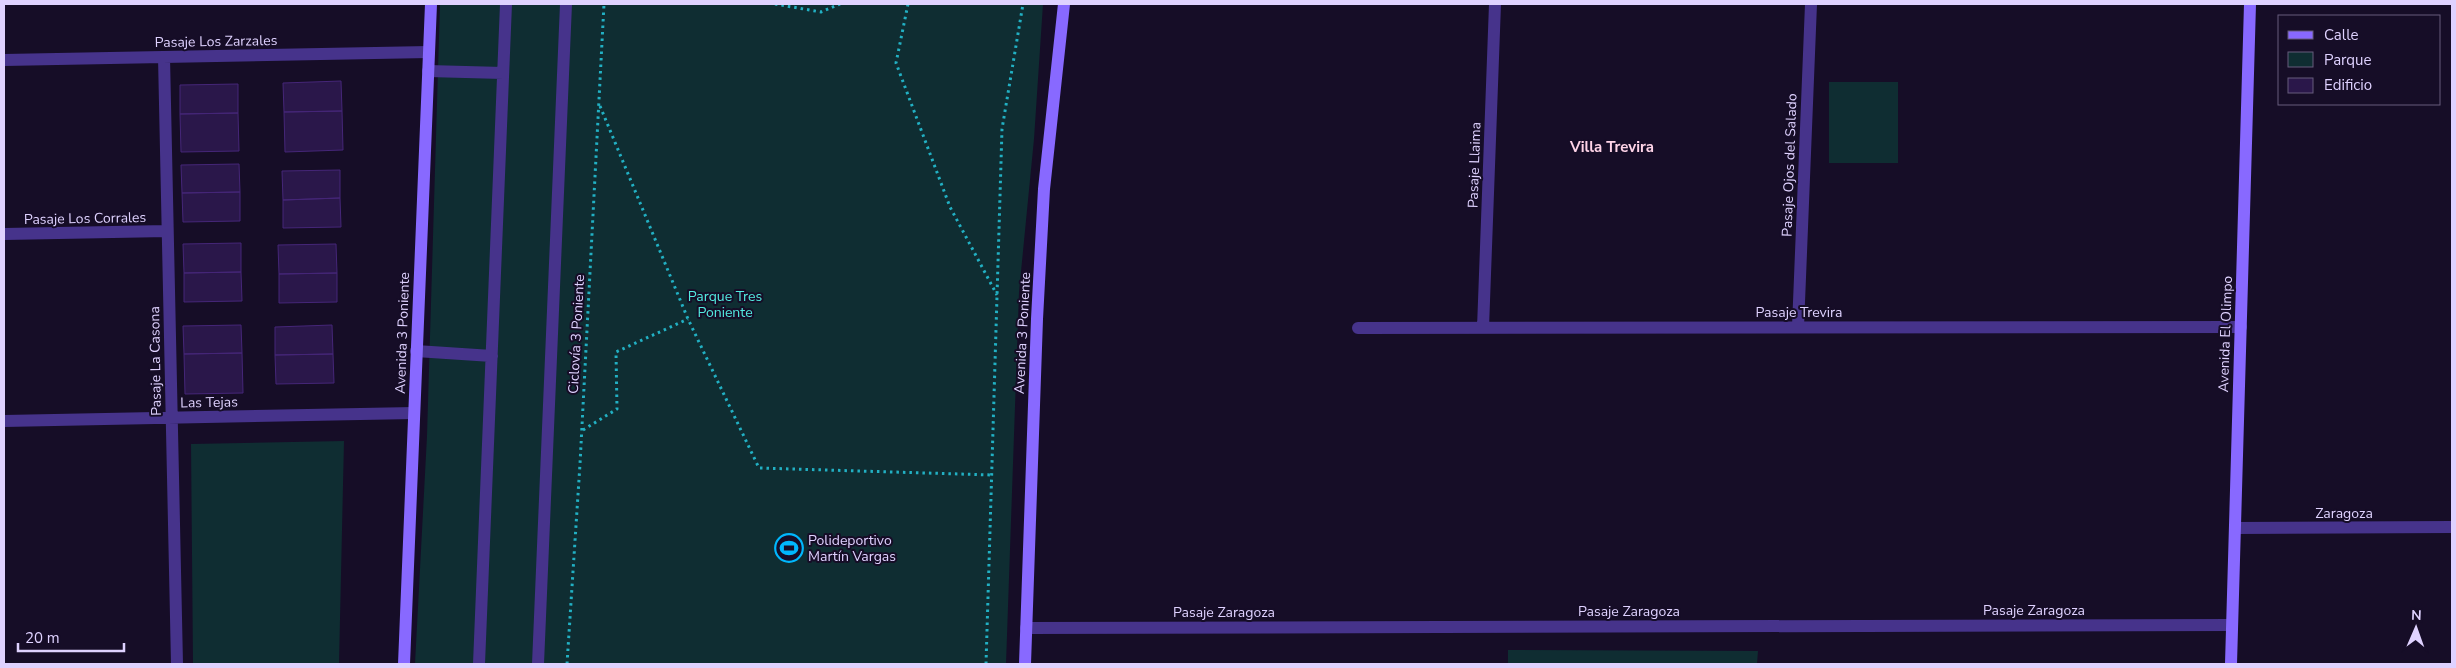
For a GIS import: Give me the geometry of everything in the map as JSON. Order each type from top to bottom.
[{"type":"main road","name":"Avenida 3 Poniente","points":[[404,664],[431,4]]},
{"type":"main road","name":"Avenida 3 Poniente","points":[[1025,664],[1037,319],[1044,189],[1064,4]]},
{"type":"main road","name":"Avenida El Olimpo","points":[[2231,664],[2250,4]]},
{"type":"street","points":[[479,664],[506,4]]},
{"type":"street","points":[[538,664],[566,4]]},
{"type":"street","name":"Pasaje Llaima","points":[[1483,328],[1495,4]]},
{"type":"street","name":"Pasaje Ojos del Salado","points":[[1798,327],[1811,4]]},
{"type":"street","name":"Pasaje Los Zarzales","points":[[4,60],[429,52]]},
{"type":"street","name":"Pasaje La Casona","points":[[164,57],[176,664]]},
{"type":"street","points":[[428,71],[503,74]]},
{"type":"street","name":"Pasaje Los Corrales","points":[[4,234],[167,231]]},
{"type":"street","name":"Pasaje Trevira","points":[[1358,328],[2241,327]]},
{"type":"street","points":[[416,352],[492,356]]},
{"type":"street","name":"Las Tejas","points":[[4,421],[414,413]]},
{"type":"street","name":"Zaragoza","points":[[2235,528],[2452,527]]},
{"type":"street","name":"Pasaje Zaragoza","points":[[1026,628],[2232,625]]},
{"type":"path","name":"Ciclovía 3 Poniente","points":[[567,664],[582,431],[604,4]]},
{"type":"path","points":[[775,4],[820,12],[830,6],[840,4]]},
{"type":"path","points":[[908,4],[896,63],[950,207],[997,295]]},
{"type":"path","points":[[986,664],[1002,129],[1023,4]]},
{"type":"path","points":[[599,103],[688,320],[759,468],[992,475]]},
{"type":"path","points":[[582,431],[617,409],[616,352],[688,320]]},
{"type":"green space","name":"Parque Tres Poniente","points":[[440,4],[1043,4],[1034,139],[1019,292],[1006,664],[415,664],[427,436]]},
{"type":"green space","points":[[1829,82],[1898,82],[1898,163],[1829,163]]},
{"type":"green space","points":[[344,441],[339,664],[193,664],[191,444]]},
{"type":"green space","points":[[1508,650],[1758,651],[1757,664],[1508,664]]},
{"type":"building","points":[[341,81],[342,111],[284,112],[283,83]]},
{"type":"building","points":[[238,84],[238,113],[180,114],[180,85]]},
{"type":"building","points":[[342,111],[343,150],[285,152],[284,112]]},
{"type":"building","points":[[238,113],[239,151],[181,152],[180,114]]},
{"type":"building","points":[[239,164],[240,192],[182,193],[181,165]]},
{"type":"building","points":[[340,170],[340,198],[283,200],[282,171]]},
{"type":"building","points":[[240,192],[240,221],[183,222],[182,193]]},
{"type":"building","points":[[340,198],[341,227],[283,228],[283,200]]},
{"type":"building","points":[[241,243],[241,272],[184,273],[183,244]]},
{"type":"building","points":[[336,244],[337,273],[279,274],[278,245]]},
{"type":"building","points":[[241,272],[242,301],[184,302],[184,273]]},
{"type":"building","points":[[337,273],[337,302],[279,303],[279,274]]},
{"type":"building","points":[[241,325],[242,353],[184,354],[183,326]]},
{"type":"building","points":[[332,325],[333,354],[275,355],[275,327]]},
{"type":"building","points":[[242,353],[243,393],[185,394],[184,354]]},
{"type":"building","points":[[333,354],[334,383],[276,384],[275,355]]},
{"type":"place","name":"Polideportivo Martín Vargas","points":[[789,548]]},
{"type":"district","name":"Villa Trevira","points":[[1612,147]]}]
